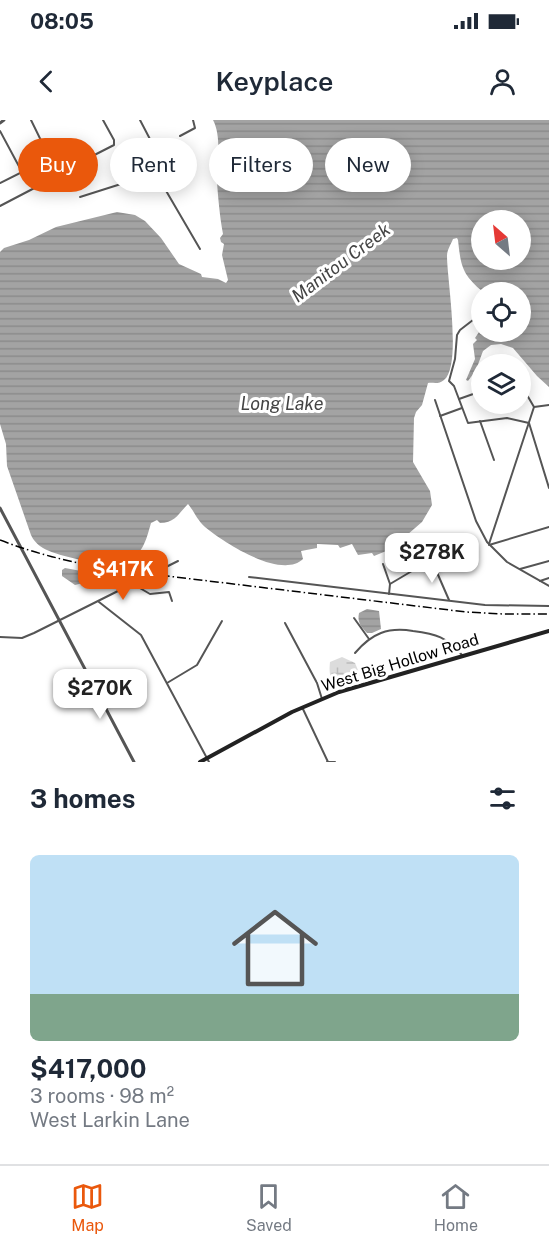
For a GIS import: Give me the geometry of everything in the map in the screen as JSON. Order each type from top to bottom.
[{"type":"main road","name":"West Big Hollow Road","points":[[200,762],[208,760],[302,707],[356,686],[549,631]]},
{"type":"street","points":[[0,123],[4,120]]},
{"type":"street","points":[[31,120],[40,138]]},
{"type":"street","points":[[98,153],[115,143],[103,120]]},
{"type":"street","points":[[140,120],[149,138]]},
{"type":"street","points":[[180,136],[196,126],[193,120]]},
{"type":"street","points":[[0,131],[18,165]]},
{"type":"street","points":[[0,183],[18,174]]},
{"type":"street","points":[[80,197],[110,187]]},
{"type":"street","points":[[0,206],[27,192]]},
{"type":"street","points":[[167,192],[200,249]]},
{"type":"street","points":[[471,322],[460,330],[456,337],[455,359],[449,378],[468,423],[507,418],[529,423]]},
{"type":"street","points":[[459,399],[471,395]]},
{"type":"street","points":[[435,400],[476,521],[489,545],[507,562],[549,586]]},
{"type":"street","points":[[489,545],[534,407],[531,402]]},
{"type":"street","points":[[534,407],[549,405]]},
{"type":"street","points":[[440,416],[462,408]]},
{"type":"street","points":[[480,421],[494,460]]},
{"type":"street","points":[[529,423],[549,487]]},
{"type":"street","points":[[0,508],[134,762]]},
{"type":"street","points":[[489,545],[549,527]]},
{"type":"street","points":[[390,584],[447,555]]},
{"type":"street","points":[[0,637],[22,638],[60,622],[178,561]]},
{"type":"street","points":[[432,561],[449,601]]},
{"type":"street","points":[[519,569],[549,561]]},
{"type":"street","points":[[383,564],[390,584],[389,594]]},
{"type":"street","points":[[249,577],[499,606],[549,606]]},
{"type":"street","points":[[540,581],[549,579]]},
{"type":"street","points":[[133,584],[150,594],[169,592],[171,602]]},
{"type":"street","points":[[99,602],[141,635],[208,760]]},
{"type":"street","points":[[354,618],[369,639]]},
{"type":"street","points":[[167,683],[197,665],[222,621]]},
{"type":"street","points":[[285,623],[317,683],[322,699]]},
{"type":"street","points":[[355,652],[369,639],[393,629],[425,632],[446,639],[462,655]]},
{"type":"street","points":[[302,707],[328,762],[335,762]]},
{"type":"green space","points":[[342,657],[355,663],[360,675],[353,682],[339,686],[331,679],[330,662]]},
{"type":"water","name":"Long Lake","points":[[213,120],[549,120],[549,387],[531,369],[531,354],[518,354],[513,348],[501,344],[491,345],[482,354],[474,354],[473,344],[475,342],[531,342],[531,282],[473,282],[462,264],[458,240],[453,239],[447,256],[453,341],[449,372],[442,382],[428,383],[422,405],[414,418],[413,462],[430,491],[432,505],[422,522],[400,541],[401,545],[374,556],[372,553],[358,555],[352,544],[340,548],[338,545],[317,544],[317,548],[301,551],[303,559],[293,564],[281,565],[252,557],[213,534],[202,524],[188,504],[169,521],[160,523],[157,520],[151,523],[140,552],[124,563],[96,563],[49,551],[34,541],[31,535],[7,466],[6,444],[0,424],[0,252],[4,248],[29,240],[56,227],[117,212],[135,215],[145,221],[161,238],[179,264],[201,274],[202,277],[218,279],[226,283],[228,280],[222,255],[224,244],[220,238],[223,234],[218,192],[313,192],[313,138],[218,138]]},
{"type":"water","name":"Long Lake","points":[[471,368],[471,377],[468,381],[466,380]]},
{"type":"water","points":[[65,568],[108,576],[109,579],[105,582],[95,580],[75,585],[62,576],[62,570]]},
{"type":"water","points":[[367,609],[379,611],[381,629],[372,633],[367,633],[359,622],[359,613]]},
{"type":"railway","points":[[0,540],[54,557],[109,569],[466,612],[549,614]]},
{"type":"water label","name":"Manitou Creek","points":[[341,263]]}]
